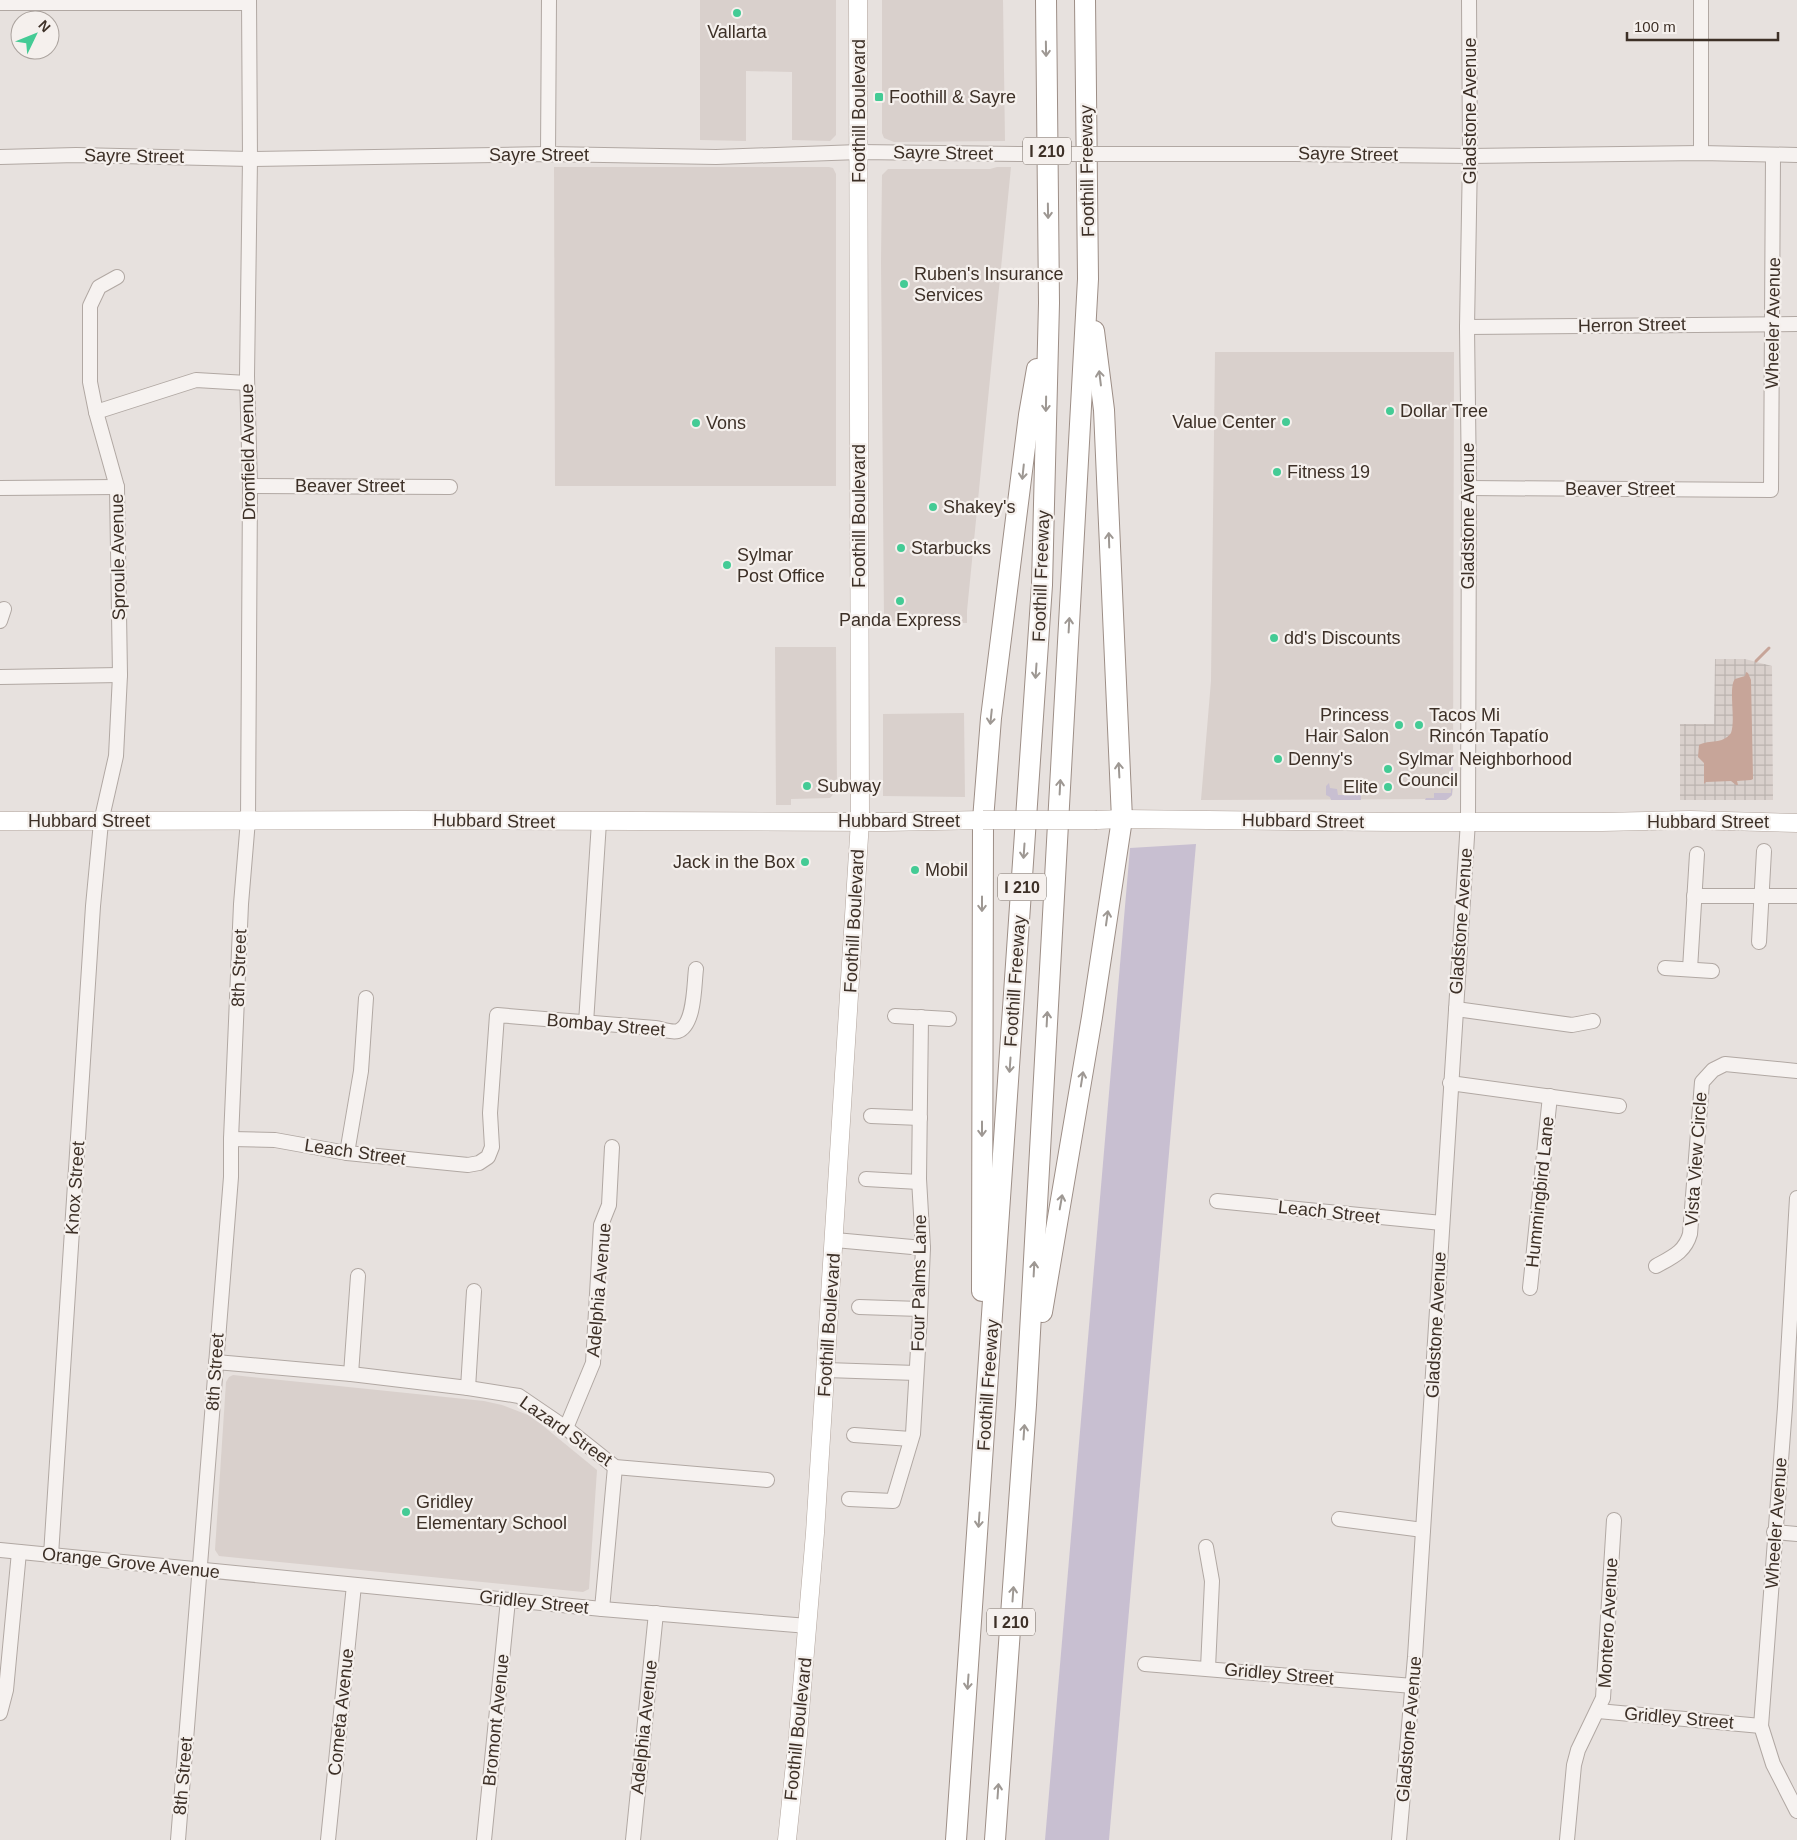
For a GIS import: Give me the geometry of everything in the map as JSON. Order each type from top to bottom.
[{"type":"highway","name":"Foothill Freeway","points":[[956,1840],[1042,585],[1049,303],[1046,0]]},
{"type":"highway","name":"Foothill Freeway","points":[[995,1840],[1026,1405],[1088,279],[1085,0]]},
{"type":"highway","points":[[1026,1405],[1092,1017],[1122,819],[1104,410],[1088,279]]},
{"type":"highway","points":[[982,1471],[982,820],[991,718],[1029,414],[1049,303]]},
{"type":"main road","name":"Foothill Boulevard","points":[[787,1840],[808,1626],[835,1240],[860,821],[858,0]]},
{"type":"main road","name":"Hubbard Street","points":[[0,821],[600,822],[1122,819],[1602,822],[1690,820],[1797,822]]},
{"type":"street","points":[[548,154],[549,0]]},
{"type":"street","name":"Gladstone Avenue","points":[[1399,1840],[1413,1686],[1424,1530],[1450,1083],[1468,821],[1469,488],[1467,327],[1470,156],[1469,0]]},
{"type":"street","points":[[1701,0],[1702,153]]},
{"type":"street","points":[[0,2],[249,1]]},
{"type":"street","name":"Dronfield Avenue","points":[[241,904],[248,820],[250,486],[247,383],[250,159],[249,1]]},
{"type":"street","name":"Sayre Street","points":[[0,157],[76,155],[250,159],[548,154],[716,157],[859,152],[1470,156],[1702,153],[1773,156],[1797,155]]},
{"type":"street","name":"Wheeler Avenue","points":[[1771,490],[1773,156]]},
{"type":"street","name":"Sproule Avenue","points":[[101,822],[116,756],[120,675],[118,487],[96,412],[90,382],[90,306],[99,287],[117,277]]},
{"type":"street","name":"Herron Street","points":[[1467,327],[1797,324]]},
{"type":"street","points":[[96,412],[196,380],[247,383]]},
{"type":"street","name":"Beaver Street","points":[[250,486],[450,487]]},
{"type":"street","points":[[0,488],[118,487]]},
{"type":"street","name":"Beaver Street","points":[[1469,488],[1771,490]]},
{"type":"street","points":[[0,678],[120,675]]},
{"type":"street","name":"Knox Street","points":[[51,1555],[93,906],[101,822]]},
{"type":"street","points":[[586,1022],[600,822]]},
{"type":"street","points":[[1759,942],[1764,851]]},
{"type":"street","points":[[1690,969],[1697,854]]},
{"type":"street","points":[[1694,896],[1797,896]]},
{"type":"street","name":"8th Street","points":[[178,1840],[231,1177],[241,904]]},
{"type":"street","name":"Bombay Street","points":[[479,1163],[488,1157],[492,1147],[490,1113],[497,1015],[678,1031],[686,1026],[690,1018],[696,968]]},
{"type":"street","points":[[1666,968],[1712,971]]},
{"type":"street","points":[[346,1153],[361,1071],[366,998]]},
{"type":"street","points":[[1456,1009],[1572,1025],[1593,1021]]},
{"type":"street","points":[[895,1016],[949,1019]]},
{"type":"street","name":"Four Palms Lane","points":[[849,1499],[893,1501],[911,1439],[923,1248],[919,1182],[921,1017]]},
{"type":"street","name":"Vista View Circle","points":[[1656,1266],[1680,1254],[1688,1243],[1702,1082],[1713,1070],[1725,1064],[1797,1071]]},
{"type":"street","points":[[1450,1083],[1619,1106]]},
{"type":"street","name":"Hummingbird Lane","points":[[1530,1288],[1550,1096]]},
{"type":"street","points":[[870,1116],[920,1118]]},
{"type":"street","name":"Leach Street","points":[[231,1139],[275,1140],[346,1153],[468,1165],[479,1163]]},
{"type":"street","name":"Adelphia Avenue","points":[[566,1428],[593,1363],[601,1225],[609,1205],[612,1147]]},
{"type":"street","points":[[866,1179],[919,1182]]},
{"type":"street","name":"Wheeler Avenue","points":[[1797,1198],[1791,1379],[1774,1532],[1761,1726],[1773,1764],[1797,1810]]},
{"type":"street","name":"Leach Street","points":[[1217,1201],[1442,1223]]},
{"type":"street","points":[[835,1240],[923,1248]]},
{"type":"street","points":[[351,1374],[358,1276]]},
{"type":"street","points":[[468,1388],[474,1291]]},
{"type":"street","points":[[859,1307],[920,1309]]},
{"type":"street","name":"Lazard Street","points":[[216,1362],[351,1374],[519,1396],[566,1428],[615,1467],[767,1480]]},
{"type":"street","points":[[826,1370],[916,1373]]},
{"type":"street","points":[[854,1435],[911,1439]]},
{"type":"street","points":[[602,1609],[615,1467]]},
{"type":"street","points":[[1339,1520],[1424,1530]]},
{"type":"street","name":"Montero Avenue","points":[[1567,1840],[1574,1766],[1578,1750],[1603,1698],[1614,1520]]},
{"type":"street","points":[[1774,1532],[1797,1534]]},
{"type":"street","points":[[1206,1548],[1212,1582],[1208,1668]]},
{"type":"street","name":"Orange Grove Avenue","points":[[0,1550],[261,1575]]},
{"type":"street","points":[[0,1713],[6,1690],[19,1552]]},
{"type":"street","name":"Gridley Street","points":[[261,1575],[602,1609],[808,1626]]},
{"type":"street","name":"Cometa Avenue","points":[[328,1840],[354,1585]]},
{"type":"street","name":"Bromont Avenue","points":[[484,1840],[508,1600]]},
{"type":"street","name":"Adelphia Avenue","points":[[633,1840],[656,1613]]},
{"type":"street","name":"Gridley Street","points":[[1145,1664],[1413,1686]]},
{"type":"street","name":"Gridley Street","points":[[1598,1711],[1761,1726]]},
{"type":"shaded area","points":[[700,0],[836,0],[836,135],[830,141],[792,140],[792,72],[746,71],[746,141],[700,140]]},
{"type":"shaded area","points":[[882,0],[1003,0],[1005,141],[894,142],[884,138],[882,133]]},
{"type":"shaded area","points":[[554,167],[833,168],[836,174],[836,486],[555,486]]},
{"type":"shaded area","points":[[1011,167],[967,623],[884,621],[882,175],[888,169],[990,169]]},
{"type":"shaded area","points":[[1215,352],[1454,352],[1453,789],[1452,795],[1448,799],[1201,800],[1211,681]]},
{"type":"shaded area","points":[[775,647],[836,647],[837,790],[830,798],[791,799],[791,805],[776,805]]},
{"type":"shaded area","points":[[1715,659],[1745,659],[1772,666],[1773,800],[1680,800],[1680,724],[1714,724]]},
{"type":"shaded area","points":[[1746,672],[1751,680],[1753,779],[1737,781],[1738,785],[1731,781],[1706,782],[1704,784],[1704,763],[1698,757],[1699,745],[1724,739],[1731,733],[1733,683],[1735,679],[1745,676]]},
{"type":"shaded area","points":[[964,713],[965,797],[883,796],[883,714]]},
{"type":"shaded area","points":[[1453,760],[1452,795],[1446,800],[1425,800],[1426,798],[1434,798],[1434,793],[1451,793],[1451,762],[1448,762]]},
{"type":"shaded area","points":[[1329,783],[1330,788],[1337,789],[1338,795],[1352,795],[1353,789],[1361,788],[1361,800],[1331,800],[1326,795],[1326,786]]},
{"type":"shaded area","points":[[1196,844],[1109,1840],[1045,1840],[1130,848]]},
{"type":"shaded area","name":"Gridley Elementary School","points":[[233,1375],[484,1401],[502,1405],[528,1415],[597,1470],[589,1589],[583,1592],[219,1556],[215,1550],[226,1382]]},
{"type":"waterway","points":[[1756,661],[1769,648]]},
{"type":"place","name":"Vallarta","points":[[737,13]]},
{"type":"place","name":"Foothill & Sayre","points":[[879,97]]},
{"type":"place","name":"Ruben's Insurance Services","points":[[904,284]]},
{"type":"place","name":"Dollar Tree","points":[[1390,411]]},
{"type":"place","name":"Value Center","points":[[1286,422]]},
{"type":"place","name":"Vons","points":[[696,423]]},
{"type":"place","name":"Fitness 19","points":[[1277,472]]},
{"type":"place","name":"Shakey's","points":[[933,507]]},
{"type":"place","name":"Starbucks","points":[[901,548]]},
{"type":"place","name":"Sylmar Post Office","points":[[727,565]]},
{"type":"place","name":"Panda Express","points":[[900,601]]},
{"type":"place","name":"dd's Discounts","points":[[1274,638]]},
{"type":"place","name":"Princess Hair Salon","points":[[1399,725]]},
{"type":"place","name":"Tacos Mi Rincón Tapatío","points":[[1419,725]]},
{"type":"place","name":"Denny's","points":[[1278,759]]},
{"type":"place","name":"Sylmar Neighborhood Council","points":[[1388,769]]},
{"type":"place","name":"Subway","points":[[807,786]]},
{"type":"place","name":"Elite","points":[[1388,787]]},
{"type":"place","name":"Jack in the Box","points":[[805,862]]},
{"type":"place","name":"Mobil","points":[[915,870]]},
{"type":"place","name":"Gridley Elementary School","points":[[406,1512]]}]
